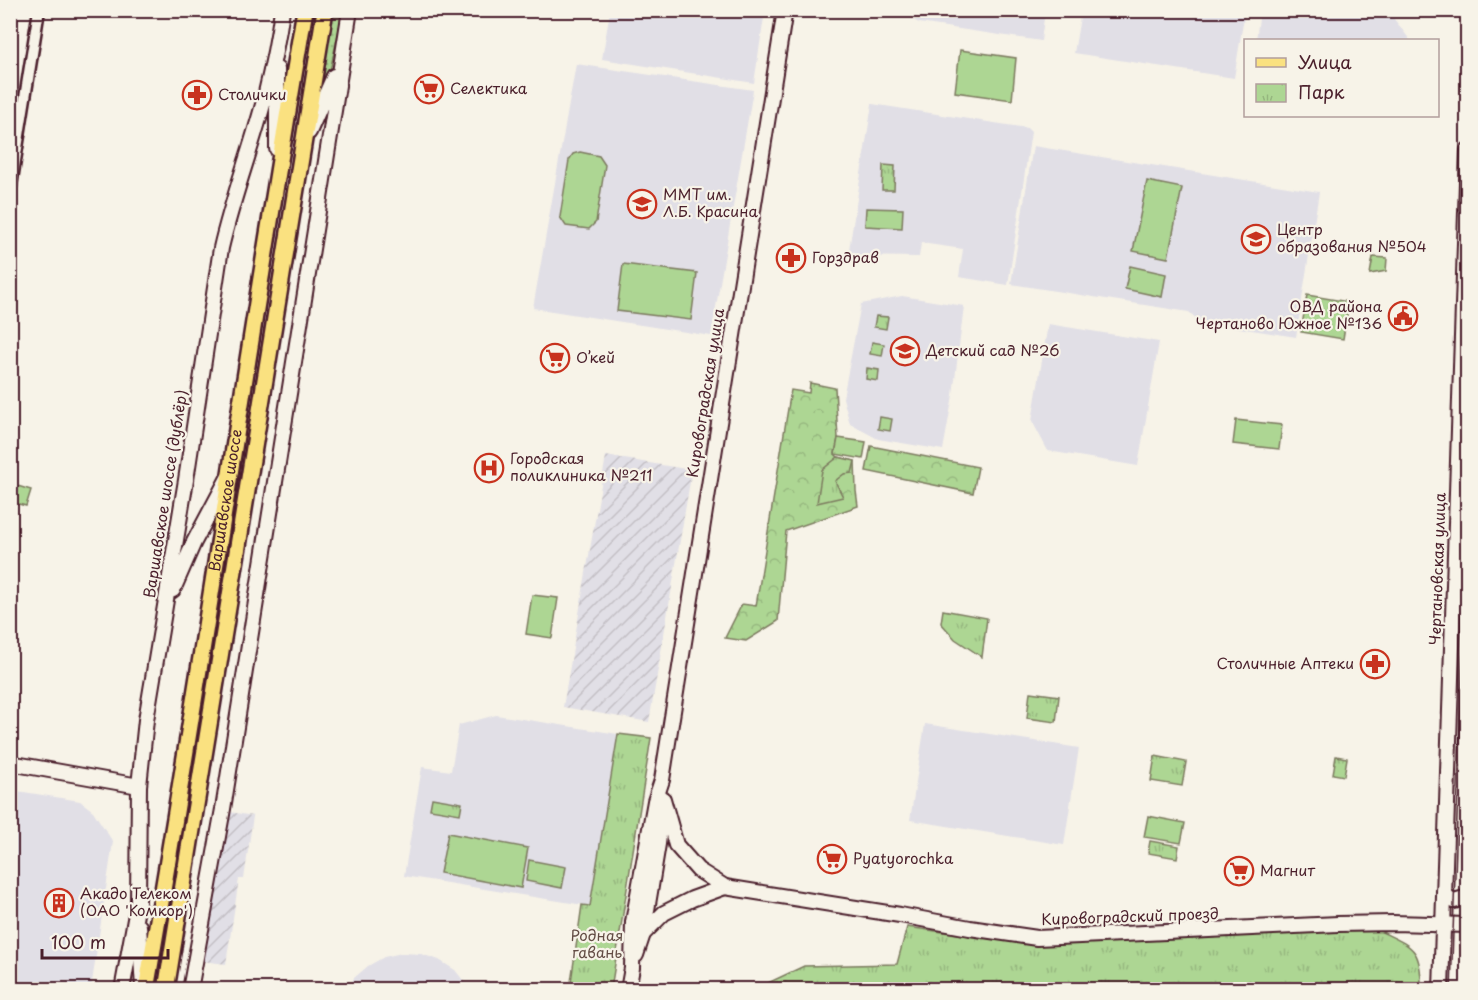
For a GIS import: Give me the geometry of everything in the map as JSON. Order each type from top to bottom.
[{"type":"main road","name":"Варшавское шоссе (дублёр)","points":[[122,990],[138,903],[139,786],[146,720],[221,248],[265,98],[277,46],[282,10]]},
{"type":"main road","name":"Варшавское шоссе","points":[[144,990],[175,826],[277,171],[305,10]]},
{"type":"main road","name":"Варшавское шоссе","points":[[166,990],[325,10]]},
{"type":"main road","points":[[190,990],[223,809],[350,10]]},
{"type":"main road","name":"Кировоградская улица","points":[[628,990],[632,968],[643,934],[653,844],[655,801],[662,780],[785,10]]},
{"type":"main road","points":[[277,46],[277,171]]},
{"type":"main road","points":[[304,143],[343,51]]},
{"type":"main road","name":"Чертановская улица","points":[[1441,990],[1467,150]]},
{"type":"main road","points":[[165,608],[194,542],[229,475]]},
{"type":"main road","points":[[10,763],[139,786]]},
{"type":"main road","name":"Кировоградская улица","points":[[632,968],[633,922],[638,891],[653,844],[663,799],[662,780]]},
{"type":"main road","points":[[663,799],[676,845],[698,870],[725,887]]},
{"type":"main road","points":[[653,844],[676,845]]},
{"type":"main road","points":[[692,899],[700,890],[698,870]]},
{"type":"main road","points":[[643,934],[664,914],[692,899],[725,887]]},
{"type":"main road","name":"Кировоградский проезд","points":[[725,887],[1037,938],[1338,924],[1467,926]]},
{"type":"main road","points":[[638,891],[647,905],[664,914]]},
{"type":"main road","points":[[1444,891],[1447,897],[1454,901],[1467,897]]},
{"type":"main road","points":[[138,903],[144,990]]},
{"type":"street","points":[[10,192],[39,10]]},
{"type":"shaded area","points":[[1045,10],[1041,41],[919,23],[898,11]]},
{"type":"shaded area","points":[[1299,10],[1388,11],[1409,39],[1256,39],[1260,11],[1294,14]]},
{"type":"shaded area","points":[[610,11],[765,11],[754,83],[602,59]]},
{"type":"shaded area","points":[[1081,11],[1245,11],[1234,78],[1074,53]]},
{"type":"shaded area","name":"ММТ им. Л.Б. Красина","points":[[576,64],[753,90],[711,336],[533,308]]},
{"type":"shaded area","points":[[872,104],[1027,128],[1031,132],[1008,285],[959,277],[963,249],[921,243],[919,257],[848,256]]},
{"type":"shaded area","points":[[1033,146],[1319,192],[1296,337],[1200,322],[1189,312],[1011,284]]},
{"type":"shaded area","name":"Детский сад №26","points":[[902,296],[964,306],[953,395],[943,450],[878,439],[850,424],[843,398],[861,304]]},
{"type":"shaded area","points":[[1048,324],[1159,342],[1138,466],[1048,451],[1032,421]]},
{"type":"shaded area","points":[[606,456],[692,470],[649,722],[563,707]]},
{"type":"shaded area","points":[[496,715],[618,734],[590,906],[404,876],[422,767],[451,771],[459,725]]},
{"type":"shaded area","points":[[925,724],[1079,748],[1064,845],[910,820]]},
{"type":"shaded area","points":[[11,790],[80,801],[93,811],[113,842],[91,989],[11,989]]},
{"type":"shaded area","points":[[230,812],[253,816],[244,879],[239,879],[226,964],[202,961]]},
{"type":"shaded area","points":[[402,953],[421,954],[439,960],[455,970],[470,989],[347,989],[354,978],[368,966],[384,957]]},
{"type":"green space","points":[[332,11],[343,11],[330,71],[320,89]]},
{"type":"green space","points":[[960,50],[1016,58],[1012,100],[955,92]]},
{"type":"green space","points":[[580,152],[599,156],[605,165],[596,222],[589,229],[566,226],[560,217],[569,160],[573,154]]},
{"type":"green space","points":[[883,165],[895,166],[894,190],[882,190]]},
{"type":"green space","points":[[1147,181],[1182,188],[1168,258],[1133,251]]},
{"type":"green space","points":[[866,208],[903,209],[902,228],[865,226]]},
{"type":"green space","points":[[1373,257],[1387,258],[1386,271],[1370,274]]},
{"type":"green space","points":[[623,264],[697,273],[691,320],[617,311]]},
{"type":"green space","points":[[1130,266],[1166,274],[1162,297],[1125,289]]},
{"type":"green space","points":[[1307,295],[1349,302],[1343,339],[1301,332]]},
{"type":"green space","points":[[876,316],[888,317],[886,329],[874,327]]},
{"type":"green space","points":[[872,342],[884,344],[882,356],[870,354]]},
{"type":"green space","points":[[867,368],[879,370],[878,381],[866,379]]},
{"type":"green space","points":[[810,383],[835,388],[838,438],[835,454],[838,457],[855,461],[858,506],[786,531],[778,621],[746,641],[725,638],[742,604],[756,606],[791,390],[809,393]]},
{"type":"green space","points":[[880,417],[892,419],[890,431],[878,429]]},
{"type":"green space","points":[[1236,420],[1282,425],[1279,449],[1233,444]]},
{"type":"green space","points":[[838,438],[866,442],[863,459],[835,454]]},
{"type":"green space","points":[[871,446],[978,467],[973,493],[866,471]]},
{"type":"green space","points":[[838,457],[855,461],[852,473],[844,474],[835,481],[843,497],[817,503],[822,470]]},
{"type":"green space","points":[[11,484],[31,490],[26,506],[11,502]]},
{"type":"green space","points":[[532,595],[558,598],[552,638],[526,634]]},
{"type":"green space","points":[[943,610],[987,618],[982,657],[955,639],[941,623]]},
{"type":"green space","points":[[1030,692],[1059,696],[1056,722],[1027,718]]},
{"type":"green space","name":"Родная гавань","points":[[618,734],[651,738],[611,989],[570,989],[582,905],[590,906]]},
{"type":"green space","points":[[1155,756],[1186,762],[1182,786],[1151,781]]},
{"type":"green space","points":[[1336,756],[1347,758],[1344,776],[1333,774]]},
{"type":"green space","points":[[432,798],[462,803],[460,814],[430,809]]},
{"type":"green space","points":[[1148,816],[1185,823],[1181,843],[1144,837]]},
{"type":"green space","points":[[448,833],[528,848],[521,888],[440,873]]},
{"type":"green space","points":[[1150,841],[1179,846],[1177,858],[1148,853]]},
{"type":"green space","points":[[529,860],[566,867],[562,888],[526,881]]},
{"type":"green space","points":[[907,927],[1035,945],[1376,929],[1406,945],[1417,956],[1421,990],[753,990],[804,966],[897,964]]},
{"type":"tram line","points":[[1451,990],[1468,503]]},
{"type":"place","name":"Селектика","points":[[429,89]]},
{"type":"place","name":"Столички","points":[[197,95]]},
{"type":"place","name":"ММТ им. Л.Б. Красина","points":[[642,204]]},
{"type":"place","name":"Центр образования №504","points":[[1256,239]]},
{"type":"place","name":"Горздрав","points":[[791,258]]},
{"type":"place","name":"ОВД района Чертаново Южное №136","points":[[1403,316]]},
{"type":"place","name":"Детский сад №26","points":[[905,351]]},
{"type":"place","name":"О’кей","points":[[555,358]]},
{"type":"place","name":"Городская поликлиника №211","points":[[489,468]]},
{"type":"place","name":"Столичные Аптеки","points":[[1375,664]]},
{"type":"place","name":"Pyatyorochka","points":[[832,859]]},
{"type":"place","name":"Магнит","points":[[1239,871]]},
{"type":"place","name":"Акадо Телеком (ОАО 'Комкор')","points":[[59,903]]}]
